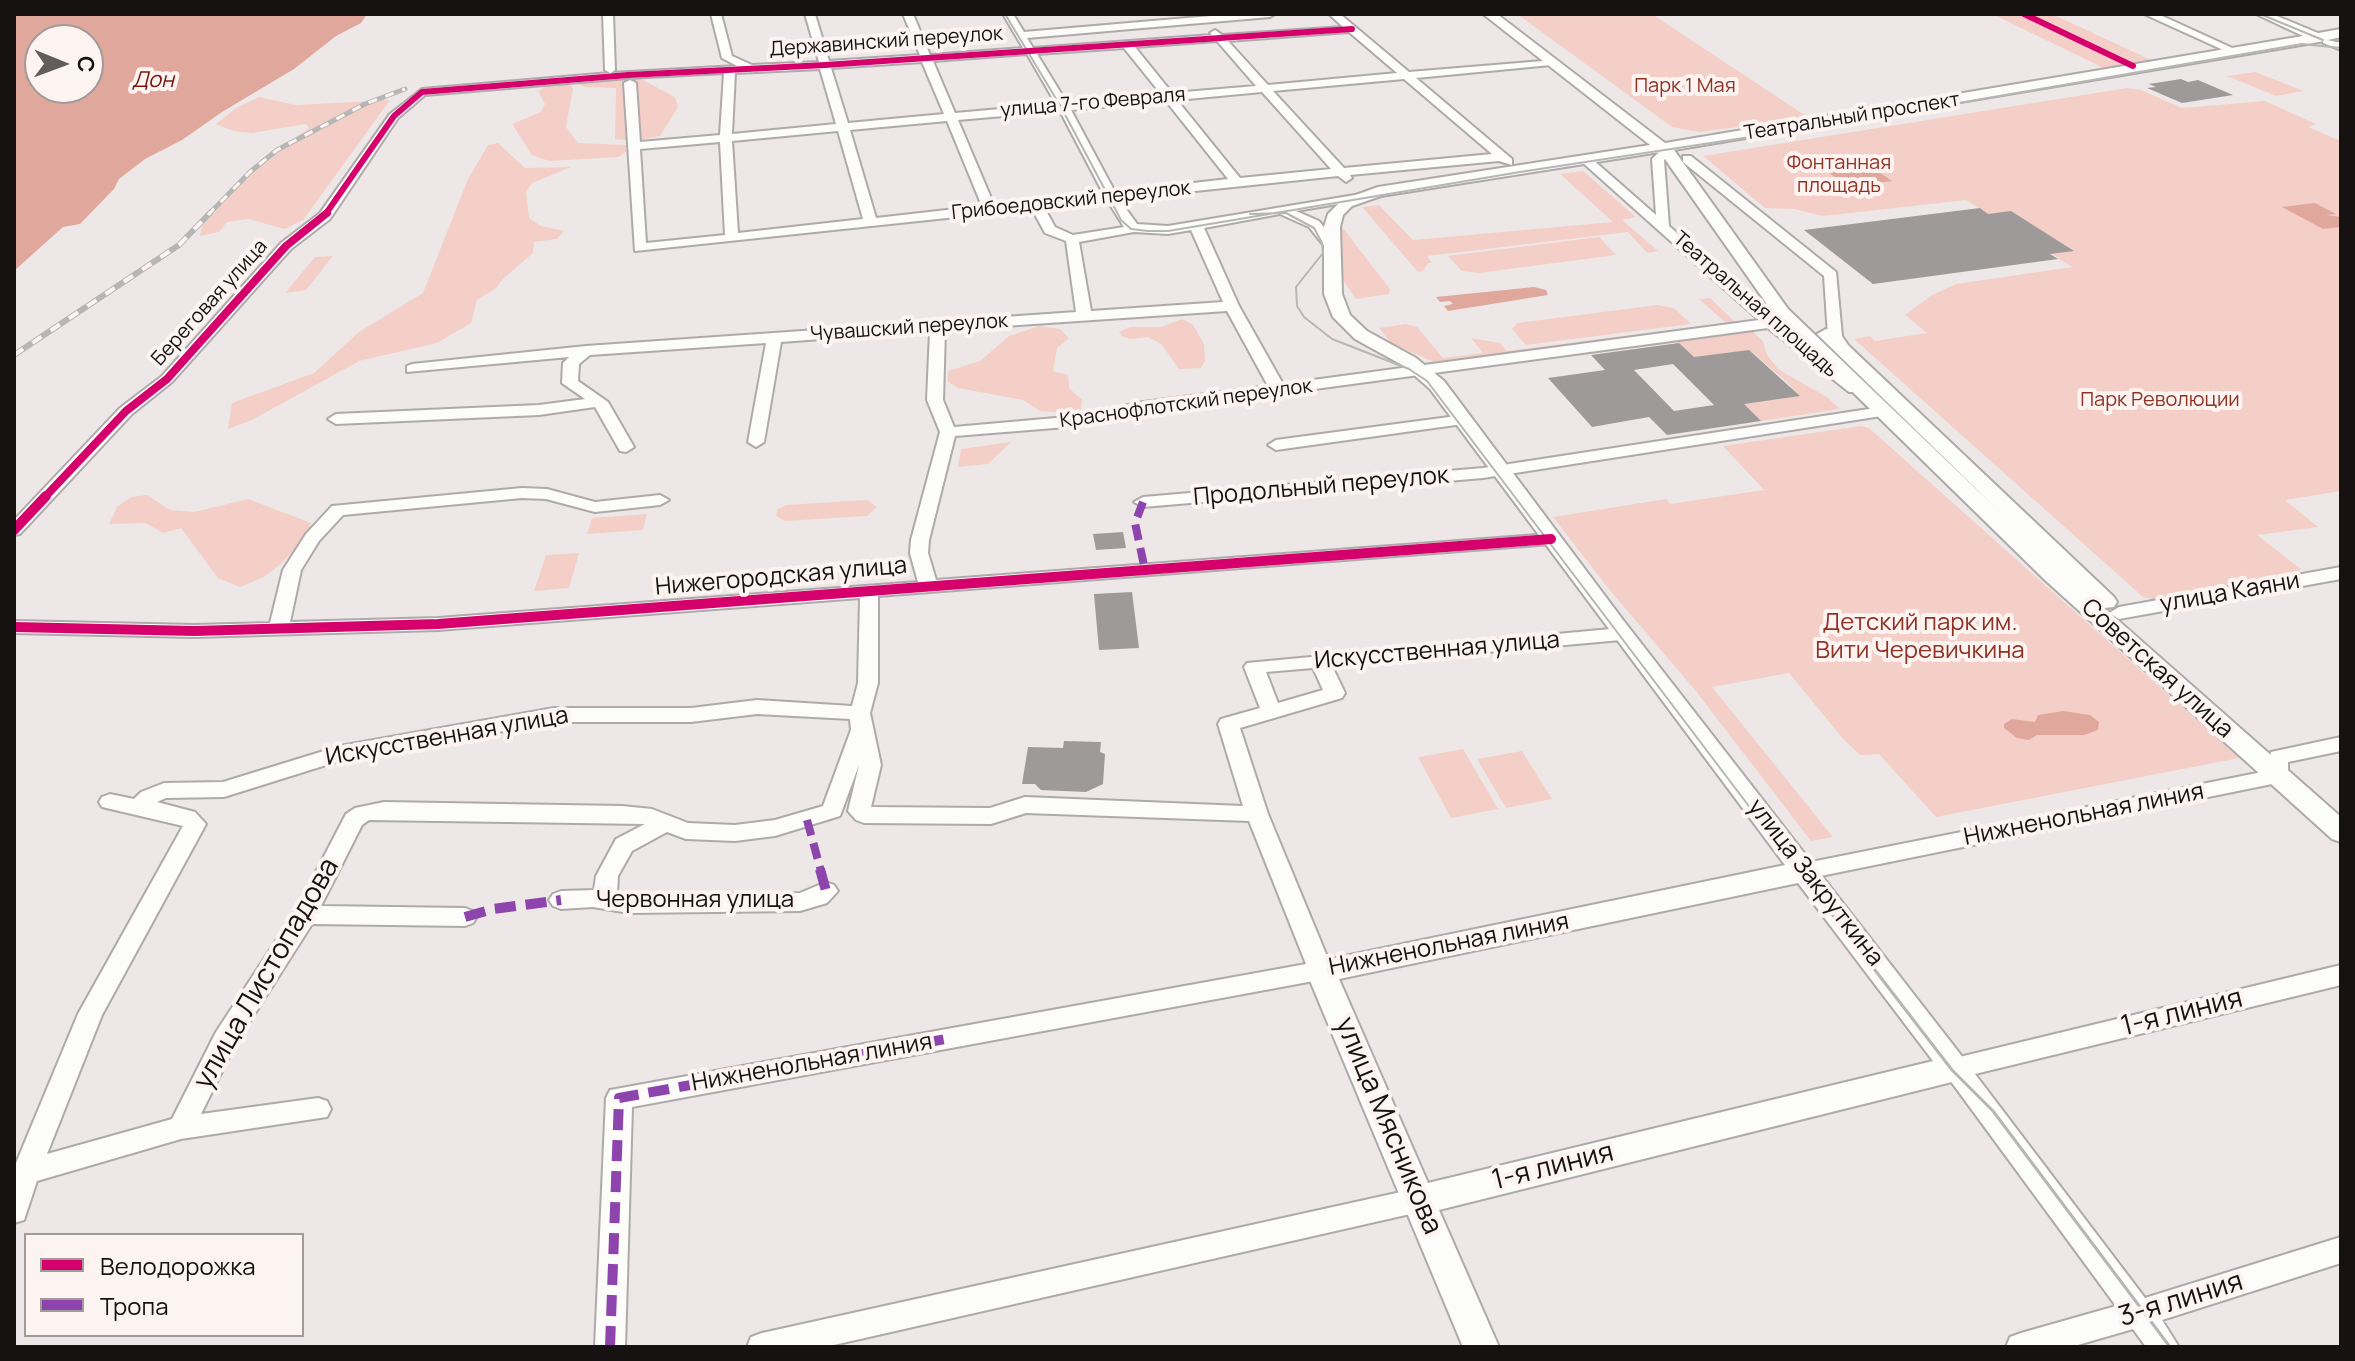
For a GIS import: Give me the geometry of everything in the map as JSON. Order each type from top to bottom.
[{"type":"main road","points":[[1489,14],[1673,151]]},
{"type":"main road","points":[[1498,14],[1673,151]]},
{"type":"main road","points":[[2262,14],[2332,37]]},
{"type":"main road","name":"Театральный проспект","points":[[1518,171],[1673,151],[2149,73],[2332,37]]},
{"type":"main road","name":"Театральный проспект","points":[[1362,196],[1518,171],[1673,151],[2332,37]]},
{"type":"main road","name":"Театральная площадь","points":[[1673,151],[1780,285],[1844,351]]},
{"type":"main road","name":"Театральная площадь","points":[[1673,151],[1762,289],[1865,396]]},
{"type":"main road","name":"улица Закруткина","points":[[1362,196],[1347,203],[1336,214],[1331,245],[1333,294],[1342,317],[1373,344],[1424,371],[1464,420],[1621,634],[1956,1068]]},
{"type":"main road","name":"Советская улица","points":[[1844,351],[2278,766],[2341,832]]},
{"type":"main road","name":"Советская улица","points":[[1865,396],[1976,502],[2278,766],[2341,812]]},
{"type":"main road","name":"Нижненольная линия","points":[[1321,971],[1806,871]]},
{"type":"main road","name":"улица Мясникова","points":[[1321,971],[1481,1347]]},
{"type":"main road","name":"1-я линия","points":[[1419,1200],[1956,1068]]},
{"type":"street","points":[[608,14],[610,70]]},
{"type":"street","points":[[716,14],[727,58],[752,68]]},
{"type":"street","points":[[810,14],[871,223]]},
{"type":"street","points":[[908,14],[990,210]]},
{"type":"street","points":[[1008,14],[1063,106],[1124,220],[1133,228]]},
{"type":"street","points":[[1129,14],[1138,25]]},
{"type":"street","points":[[1022,35],[1270,14]]},
{"type":"street","points":[[1334,14],[1518,171]]},
{"type":"street","points":[[2149,14],[2236,52]]},
{"type":"street","points":[[1202,20],[1362,196]]},
{"type":"street","name":"Державинский переулок","points":[[422,92],[730,68],[927,59],[1352,29]]},
{"type":"street","points":[[2332,37],[2341,47]]},
{"type":"street","points":[[1127,44],[1237,182]]},
{"type":"street","name":"улица 7-го Февраля","points":[[636,146],[1551,62]]},
{"type":"street","points":[[730,68],[726,138],[732,237]]},
{"type":"street","points":[[630,83],[636,146]]},
{"type":"street","name":"Береговая улица","points":[[14,530],[126,411],[167,379],[286,246],[325,216],[394,116],[422,92]]},
{"type":"street","name":"Грибоедовский переулок","points":[[636,146],[640,248],[1237,182],[1502,157]]},
{"type":"street","name":"Театральная площадь","points":[[1663,226],[1658,159],[1673,151],[1831,275],[1835,336],[1844,351]]},
{"type":"street","name":"Театральная площадь","points":[[1588,162],[1803,351],[1865,396]]},
{"type":"street","name":"Театральный проспект","points":[[1072,239],[1114,234],[1133,228],[1160,231],[1362,196]]},
{"type":"street","points":[[1311,221],[1327,202]]},
{"type":"street","points":[[1036,205],[1050,230],[1072,239],[1084,316]]},
{"type":"street","points":[[1278,211],[1297,214],[1311,221],[1331,245]]},
{"type":"street","points":[[1196,225],[1232,306],[1279,391]]},
{"type":"street","name":"Чувашский переулок","points":[[412,369],[586,351],[1232,306]]},
{"type":"street","name":"Краснофлотский переулок","points":[[948,432],[1067,422],[1144,407],[1771,323]]},
{"type":"street","points":[[928,586],[919,553],[920,540],[948,432],[935,400],[938,326]]},
{"type":"street","points":[[756,442],[774,338]]},
{"type":"street","points":[[586,351],[571,363],[570,383],[600,402],[626,447]]},
{"type":"street","points":[[336,419],[539,410],[600,402]]},
{"type":"street","name":"Продольный переулок","points":[[1143,502],[1499,469],[1882,412]]},
{"type":"street","points":[[1276,445],[1464,420]]},
{"type":"street","points":[[279,627],[292,570],[312,538],[338,510],[522,493],[547,494],[595,507],[660,500]]},
{"type":"street","points":[[1976,502],[2000,500]]},
{"type":"street","name":"Нижегородская улица","points":[[14,627],[194,631],[438,624],[1551,539]]},
{"type":"street","name":"улица Каяни","points":[[2119,613],[2341,573]]},
{"type":"street","points":[[605,900],[607,876],[624,845],[665,823],[686,831],[735,833],[775,828],[832,811],[860,721],[868,683],[869,591]]},
{"type":"street","name":"Искусственная улица","points":[[1271,711],[1254,667],[1621,634]]},
{"type":"street","points":[[1271,711],[1335,693],[1320,662]]},
{"type":"street","name":"Искусственная улица","points":[[140,806],[149,797],[164,791],[224,789],[340,753],[554,715],[691,715],[757,707],[860,721]]},
{"type":"street","name":"улица Мясникова","points":[[1271,711],[1228,724],[1257,814],[1321,971]]},
{"type":"street","points":[[860,721],[870,765],[859,811],[864,815],[991,816],[1025,805],[1257,814]]},
{"type":"street","name":"Нижненольная линия","points":[[1806,871],[2278,766],[2341,744]]},
{"type":"street","points":[[14,1211],[26,1172],[90,1014],[195,824],[187,818],[110,802]]},
{"type":"street","name":"улица Листопадова","points":[[181,1128],[225,1039],[305,915],[354,820],[363,813],[384,810],[622,814],[652,817],[665,823]]},
{"type":"street","name":"Червонная улица","points":[[561,900],[605,900],[629,904],[800,902],[819,897],[826,891]]},
{"type":"street","points":[[305,915],[465,917]]},
{"type":"street","name":"Нижненольная линия","points":[[610,1347],[619,1098],[1321,971]]},
{"type":"street","name":"1-я линия","points":[[1956,1068],[2341,975]]},
{"type":"street","name":"улица Закруткина","points":[[1956,1068],[2164,1347]]},
{"type":"street","points":[[26,1172],[181,1128],[318,1109]]},
{"type":"street","name":"1-я линия","points":[[762,1347],[1419,1200]]},
{"type":"street","name":"3-я линия","points":[[2021,1347],[2139,1314],[2341,1250]]},
{"type":"green space","name":"Парк 1 Мая","points":[[1517,14],[1652,14],[1809,118],[1699,132],[1672,127]]},
{"type":"green space","points":[[1992,14],[2052,14],[2151,60],[2108,70]]},
{"type":"green space","points":[[2255,72],[2304,91],[2276,96],[2227,76]]},
{"type":"green space","points":[[637,77],[675,97],[678,107],[660,136],[633,141],[615,139],[616,88],[584,87],[576,83]]},
{"type":"green space","points":[[570,83],[573,89],[566,127],[578,143],[626,145],[627,151],[619,157],[549,161],[532,155],[512,124],[541,112],[545,104],[538,91],[547,85]]},
{"type":"green space","name":"Парк Революции","points":[[2127,88],[2141,90],[2182,108],[2265,101],[2316,124],[2308,127],[2341,141],[2341,491],[2285,500],[2318,527],[2257,535],[2302,570],[2152,599],[2143,597],[1854,339],[1870,336],[1875,341],[1927,333],[1905,315],[1932,295],[1956,284],[2072,267],[1966,200],[1823,216],[1794,209],[1765,208],[1703,156]]},
{"type":"green space","points":[[259,97],[296,105],[390,100],[304,219],[285,229],[248,219],[227,222],[219,232],[200,236],[202,226],[266,157],[309,128],[306,124],[252,133],[233,131],[216,124],[236,108]]},
{"type":"green space","points":[[498,143],[525,168],[571,167],[532,183],[526,192],[529,218],[541,226],[564,231],[557,239],[534,242],[533,253],[496,288],[477,300],[471,323],[437,343],[359,361],[252,420],[228,429],[232,403],[314,373],[359,332],[423,293],[468,179],[488,145]]},
{"type":"green space","points":[[1583,171],[1636,217],[1622,220],[1658,251],[1647,253],[1628,232],[1427,256],[1432,263],[1418,272],[1362,207],[1379,205],[1413,240],[1613,222],[1560,174]]},
{"type":"green space","points":[[1339,223],[1390,289],[1389,294],[1356,299],[1342,279]]},
{"type":"green space","points":[[1599,237],[1616,255],[1479,273],[1462,271],[1448,256]]},
{"type":"green space","points":[[333,256],[306,290],[285,293],[315,257]]},
{"type":"green space","points":[[1710,298],[1738,325],[1436,363],[1391,343],[1379,328],[1406,324],[1417,327],[1443,358],[1483,353],[1471,338],[1500,343],[1507,351],[1726,323],[1699,299]]},
{"type":"green space","points":[[1657,305],[1674,308],[1691,324],[1526,345],[1512,329],[1517,323]]},
{"type":"green space","points":[[1182,319],[1193,325],[1204,344],[1205,361],[1201,368],[1179,369],[1161,344],[1148,337],[1123,337],[1119,332],[1130,327],[1161,327]]},
{"type":"green space","points":[[1039,326],[1060,329],[1069,338],[1057,348],[1053,371],[1068,375],[1069,388],[1082,400],[1081,409],[1063,413],[1040,411],[1023,400],[958,388],[948,382],[948,371],[980,361],[1009,336]]},
{"type":"green space","points":[[1751,330],[1763,341],[1767,355],[1779,370],[1827,397],[1840,409],[1761,421],[1738,404],[1799,396],[1787,382],[1749,350],[1692,359],[1677,341]]},
{"type":"green space","name":"Детский парк им. Вити Черевичкина","points":[[1861,426],[1869,428],[2239,758],[1936,817],[1879,754],[1860,755],[1844,740],[1789,673],[1712,687],[1833,837],[1811,841],[1695,690],[1608,588],[1553,517],[1666,499],[1670,504],[1764,490],[1723,446]]},
{"type":"green space","points":[[1011,442],[988,464],[958,467],[961,449]]},
{"type":"green space","points":[[147,495],[170,510],[194,512],[248,499],[311,523],[307,537],[282,563],[264,577],[240,587],[218,578],[181,528],[163,533],[146,523],[109,524],[117,507],[131,497]]},
{"type":"green space","points":[[867,500],[877,507],[867,516],[784,521],[776,516],[777,510],[786,505]]},
{"type":"green space","points":[[647,514],[643,530],[587,534],[592,518]]},
{"type":"green space","points":[[579,553],[569,588],[534,591],[546,555]]},
{"type":"green space","points":[[1463,749],[1498,809],[1451,818],[1418,757]]},
{"type":"green space","points":[[1522,751],[1552,799],[1506,808],[1477,759]]},
{"type":"water","name":"Дон","points":[[14,14],[367,14],[361,23],[336,36],[294,69],[182,140],[145,159],[119,179],[114,189],[80,224],[63,227],[14,271]]},
{"type":"water","points":[[1863,161],[1892,181],[1848,186],[1819,166]]},
{"type":"water","points":[[2315,203],[2336,214],[2326,215],[2341,217],[2341,227],[2323,229],[2282,207]]},
{"type":"water","points":[[1534,287],[1546,290],[1548,295],[1448,311],[1444,306],[1453,304],[1450,301],[1440,302],[1436,297]]},
{"type":"water","points":[[2063,711],[2090,715],[2099,722],[2098,730],[2084,735],[2037,735],[2029,740],[2017,738],[2004,728],[2004,724],[2012,719],[2035,722],[2038,715]]},
{"type":"building","points":[[2181,79],[2188,82],[2198,80],[2233,95],[2182,103],[2147,88],[2156,87],[2149,84]]},
{"type":"building","points":[[1980,208],[1988,214],[2011,211],[2074,251],[2050,254],[2058,259],[1873,284],[1804,230]]},
{"type":"building","points":[[1679,343],[1694,357],[1749,350],[1800,396],[1744,404],[1761,421],[1667,435],[1649,417],[1592,427],[1548,378],[1605,370],[1591,355]],"holes":[[[1673,364],[1714,405],[1674,411],[1634,370]]]},
{"type":"building","points":[[1123,532],[1126,548],[1096,550],[1093,534]]},
{"type":"building","points":[[1132,592],[1139,648],[1099,650],[1094,594]]},
{"type":"building","points":[[1064,741],[1101,742],[1100,752],[1105,754],[1103,784],[1086,792],[1041,790],[1035,784],[1022,784],[1028,747],[1063,748]]},
{"type":"tram line","points":[[1005,14],[1061,107],[1121,220],[1131,229],[1168,231],[1273,213]]},
{"type":"tram line","points":[[2260,14],[2323,40]]},
{"type":"tram line","points":[[1273,213],[1842,123],[2302,44],[2341,48]]},
{"type":"tram line","points":[[1250,214],[1273,213]]},
{"type":"tram line","points":[[1273,213],[1286,213],[1314,228],[1322,243],[1323,253],[1296,287],[1297,306],[1304,317],[1332,339],[1409,369],[1427,381],[1798,871]]},
{"type":"tram line","points":[[1797,869],[1952,1070],[1993,1111],[2170,1347]]},
{"type":"railway","points":[[208,215],[250,172],[277,150],[365,104],[405,89]]},
{"type":"railway","points":[[14,355],[179,245],[210,213]]},
{"type":"marked path","points":[[1143,502],[1135,523],[1145,570]]},
{"type":"marked path","points":[[807,820],[826,891]]},
{"type":"marked path","points":[[465,917],[493,909],[561,900]]},
{"type":"marked path","points":[[610,1347],[619,1098],[951,1038]]},
{"type":"cycle path","points":[[2024,14],[2133,66]]},
{"type":"cycle path","points":[[14,530],[126,411],[167,379],[286,246],[325,216],[394,116],[422,92],[628,75],[825,65],[1352,29]]},
{"type":"cycle path","points":[[14,627],[194,631],[438,624],[1551,539]]},
{"type":"park label","name":"Фонтанная площадь","points":[[1839,174]]}]
